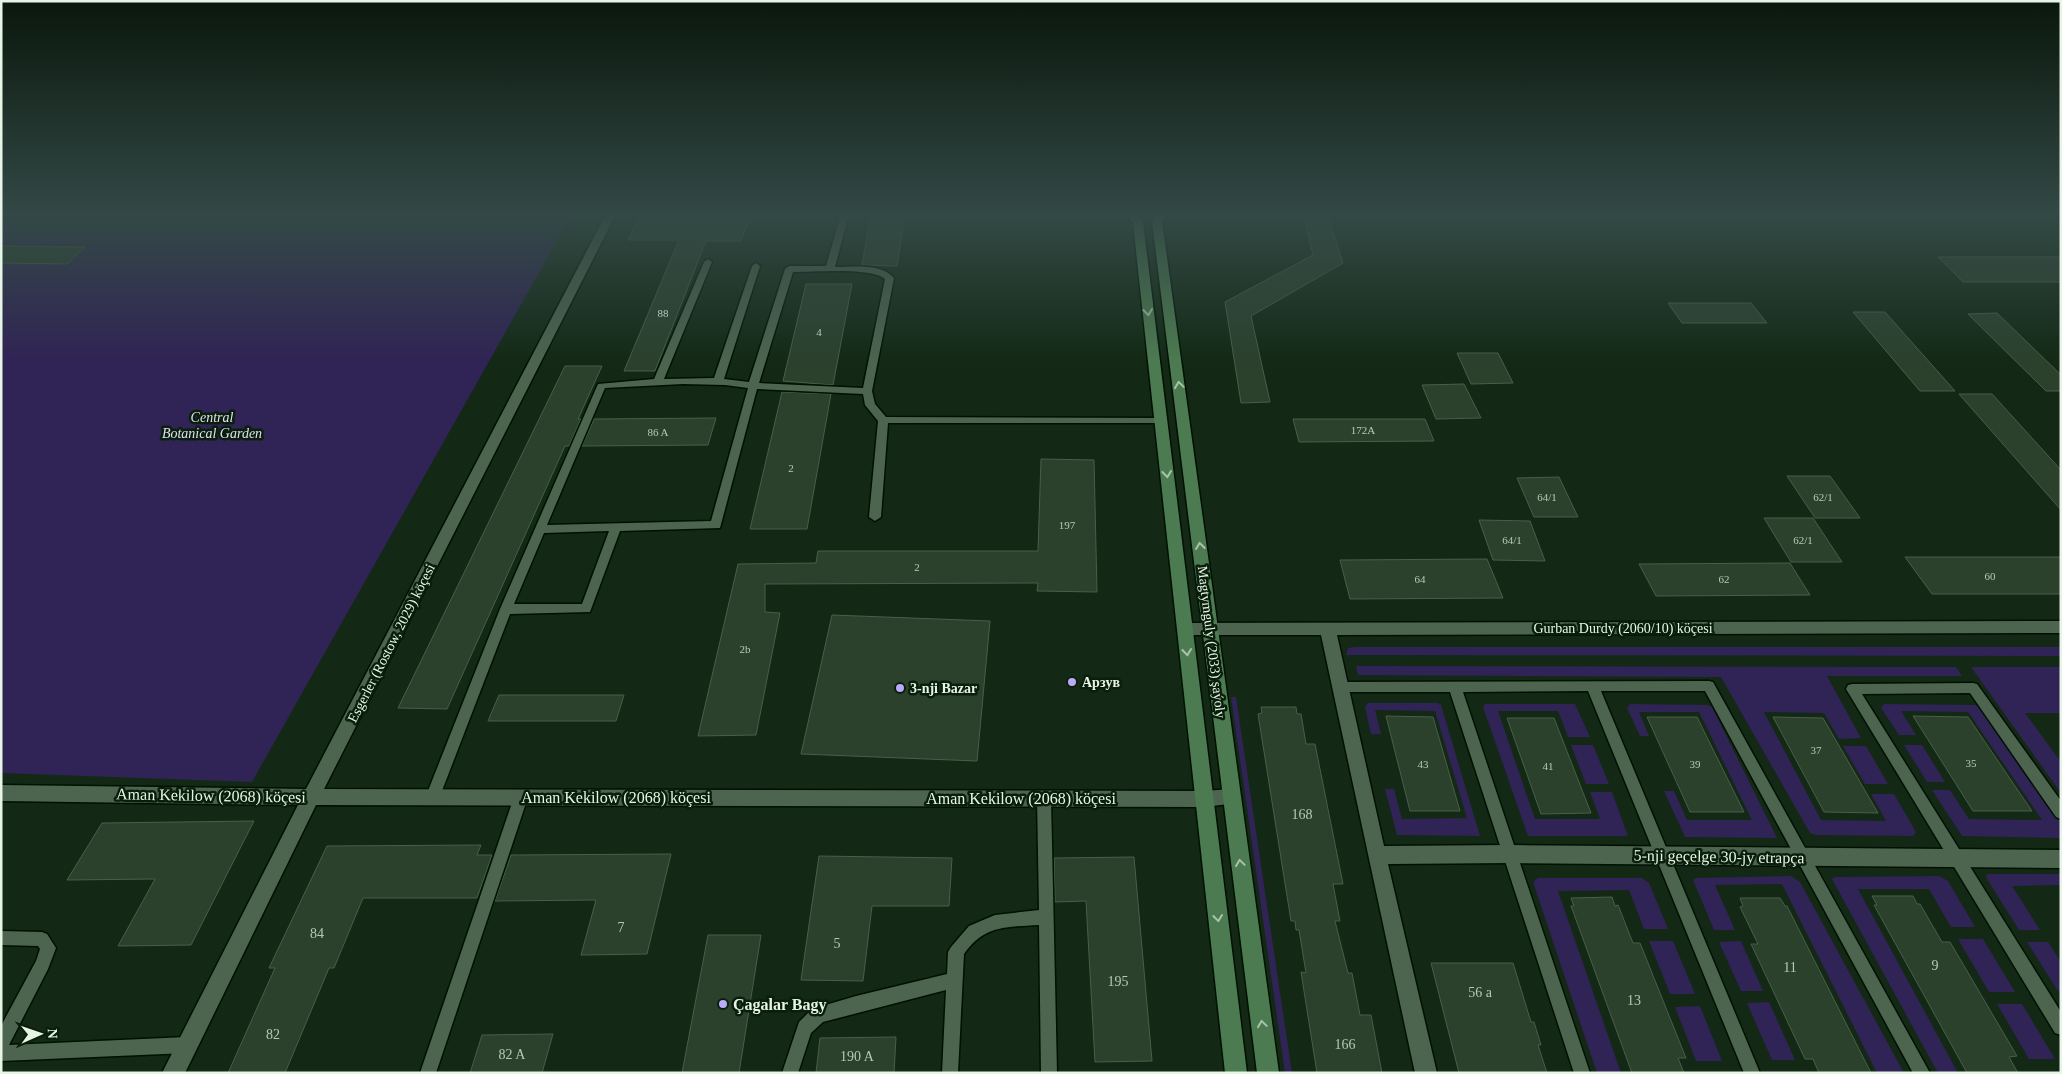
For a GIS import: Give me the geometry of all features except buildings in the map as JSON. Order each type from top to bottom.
[{"type":"main road","name":"Magtymguly (2033) şaýoly","points":[[1143,264],[1236,1073]]},
{"type":"main road","name":"Magtymguly (2033) şaýoly","points":[[1163,264],[1268,1073]]},
{"type":"street","name":"Esgerler (Rostow, 2029) köçesi","points":[[173,1073],[585,264]]},
{"type":"street","name":"Gurban Durdy (2060/10) köçesi","points":[[1185,629],[2061,627]]},
{"type":"street","points":[[1328,630],[1339,687],[1426,1073]]},
{"type":"street","name":"Aman Kekilow (2068) köçesi","points":[[1,793],[312,797],[1204,799],[1231,797]]},
{"type":"street","name":"5-nji geçelge 30-jy etrapça","points":[[1377,855],[1510,854],[2061,859]]},
{"type":"lane","points":[[658,382],[707,264]]},
{"type":"lane","points":[[830,270],[832,264]]},
{"type":"lane","points":[[718,382],[756,266]]},
{"type":"lane","points":[[541,528],[716,525],[753,386],[788,269],[878,271],[886,273],[890,278],[867,391],[870,405],[883,420],[875,517]]},
{"type":"lane","points":[[433,796],[506,609],[599,388],[606,385],[658,382],[736,382],[753,386],[867,391]]},
{"type":"lane","points":[[883,420],[1161,421]]},
{"type":"lane","points":[[506,609],[586,609],[616,526]]},
{"type":"lane","points":[[1339,687],[1593,688],[1709,686],[1922,1073]]},
{"type":"lane","points":[[1455,688],[1582,1073]]},
{"type":"lane","points":[[1593,688],[1752,1073]]},
{"type":"lane","points":[[2061,813],[1973,688],[1852,689],[2061,1027]]},
{"type":"lane","points":[[428,1073],[521,797]]},
{"type":"lane","points":[[1044,798],[1049,1073]]},
{"type":"lane","points":[[950,1073],[956,952],[964,939],[975,929],[993,921],[1046,917]]},
{"type":"lane","points":[[1,938],[42,939],[48,948],[43,964],[1,1043]]},
{"type":"lane","points":[[790,1073],[805,1028],[818,1015],[954,980]]},
{"type":"lane","points":[[1,1053],[187,1045]]},
{"type":"green space","name":"Central Botanical Garden","points":[[1,264],[544,264],[252,782],[1,773]]},
{"type":"green space","points":[[2061,647],[2061,656],[1346,655],[1348,648]]},
{"type":"green space","points":[[1356,666],[1956,667],[1962,676],[1827,676],[1861,738],[1839,739],[1824,713],[1764,712],[1821,820],[1886,821],[1871,794],[1894,794],[1916,832],[1913,836],[1816,835],[1810,833],[1721,677],[1358,675]]},
{"type":"green space","points":[[1971,667],[2061,667],[2061,713],[2025,713],[2061,762],[2061,793]]},
{"type":"green space","points":[[1231,697],[1236,697],[1292,1073],[1285,1073]]},
{"type":"green space","points":[[1368,703],[1438,703],[1441,705],[1480,836],[1397,835],[1385,789],[1394,789],[1402,819],[1467,818],[1435,711],[1375,710],[1381,734],[1371,734],[1365,707]]},
{"type":"green space","points":[[1485,704],[1575,704],[1590,737],[1568,737],[1558,711],[1498,711],[1535,819],[1600,819],[1590,792],[1612,792],[1628,836],[1528,836],[1483,707]]},
{"type":"green space","points":[[1630,704],[1707,705],[1712,707],[1777,838],[1685,837],[1664,791],[1674,791],[1687,820],[1752,820],[1699,712],[1639,712],[1649,736],[1640,736],[1627,708]]},
{"type":"green space","points":[[1884,704],[1975,705],[1981,707],[2061,822],[2061,838],[1962,836],[1932,790],[1950,790],[1969,819],[2042,820],[1968,712],[1901,711],[1916,735],[1899,735],[1881,708]]},
{"type":"green space","points":[[1571,745],[1593,745],[1609,784],[1586,784]]},
{"type":"green space","points":[[1904,745],[1922,745],[1945,782],[1927,782]]},
{"type":"green space","points":[[1843,746],[1866,746],[1888,784],[1865,784]]},
{"type":"green space","points":[[2061,874],[2061,885],[2012,886],[2040,930],[2019,930],[1987,879],[1986,875]]},
{"type":"green space","points":[[1791,876],[1800,882],[1904,1073],[1877,1073],[1782,884],[1715,885],[1735,930],[1714,930],[1693,880],[1696,878]]},
{"type":"green space","points":[[1939,876],[1948,881],[1975,927],[1951,927],[1929,889],[1858,889],[1958,1073],[1938,1073],[1832,879],[1835,877]]},
{"type":"green space","points":[[1538,878],[1642,878],[1649,883],[1668,929],[1644,929],[1629,890],[1558,891],[1621,1073],[1597,1073],[1534,885],[1534,881]]},
{"type":"green space","points":[[1958,939],[1983,939],[2015,992],[1989,992]]},
{"type":"green space","points":[[1649,941],[1673,941],[1695,994],[1670,994]]},
{"type":"green space","points":[[1741,941],[1763,991],[1741,991],[1719,942]]},
{"type":"green space","points":[[2027,942],[2048,942],[2061,962],[2061,991],[2058,991]]},
{"type":"green space","points":[[1769,1002],[1795,1060],[1772,1060],[1747,1003]]},
{"type":"green space","points":[[1997,1004],[2022,1004],[2055,1059],[2029,1059]]},
{"type":"green space","points":[[1700,1006],[1722,1061],[1696,1061],[1675,1007]]},
{"type":"place","name":"Арзув","points":[[1072,682]]},
{"type":"place","name":"3-nji Bazar","points":[[900,688]]},
{"type":"place","name":"Çagalar Bagy","points":[[723,1004]]}]
